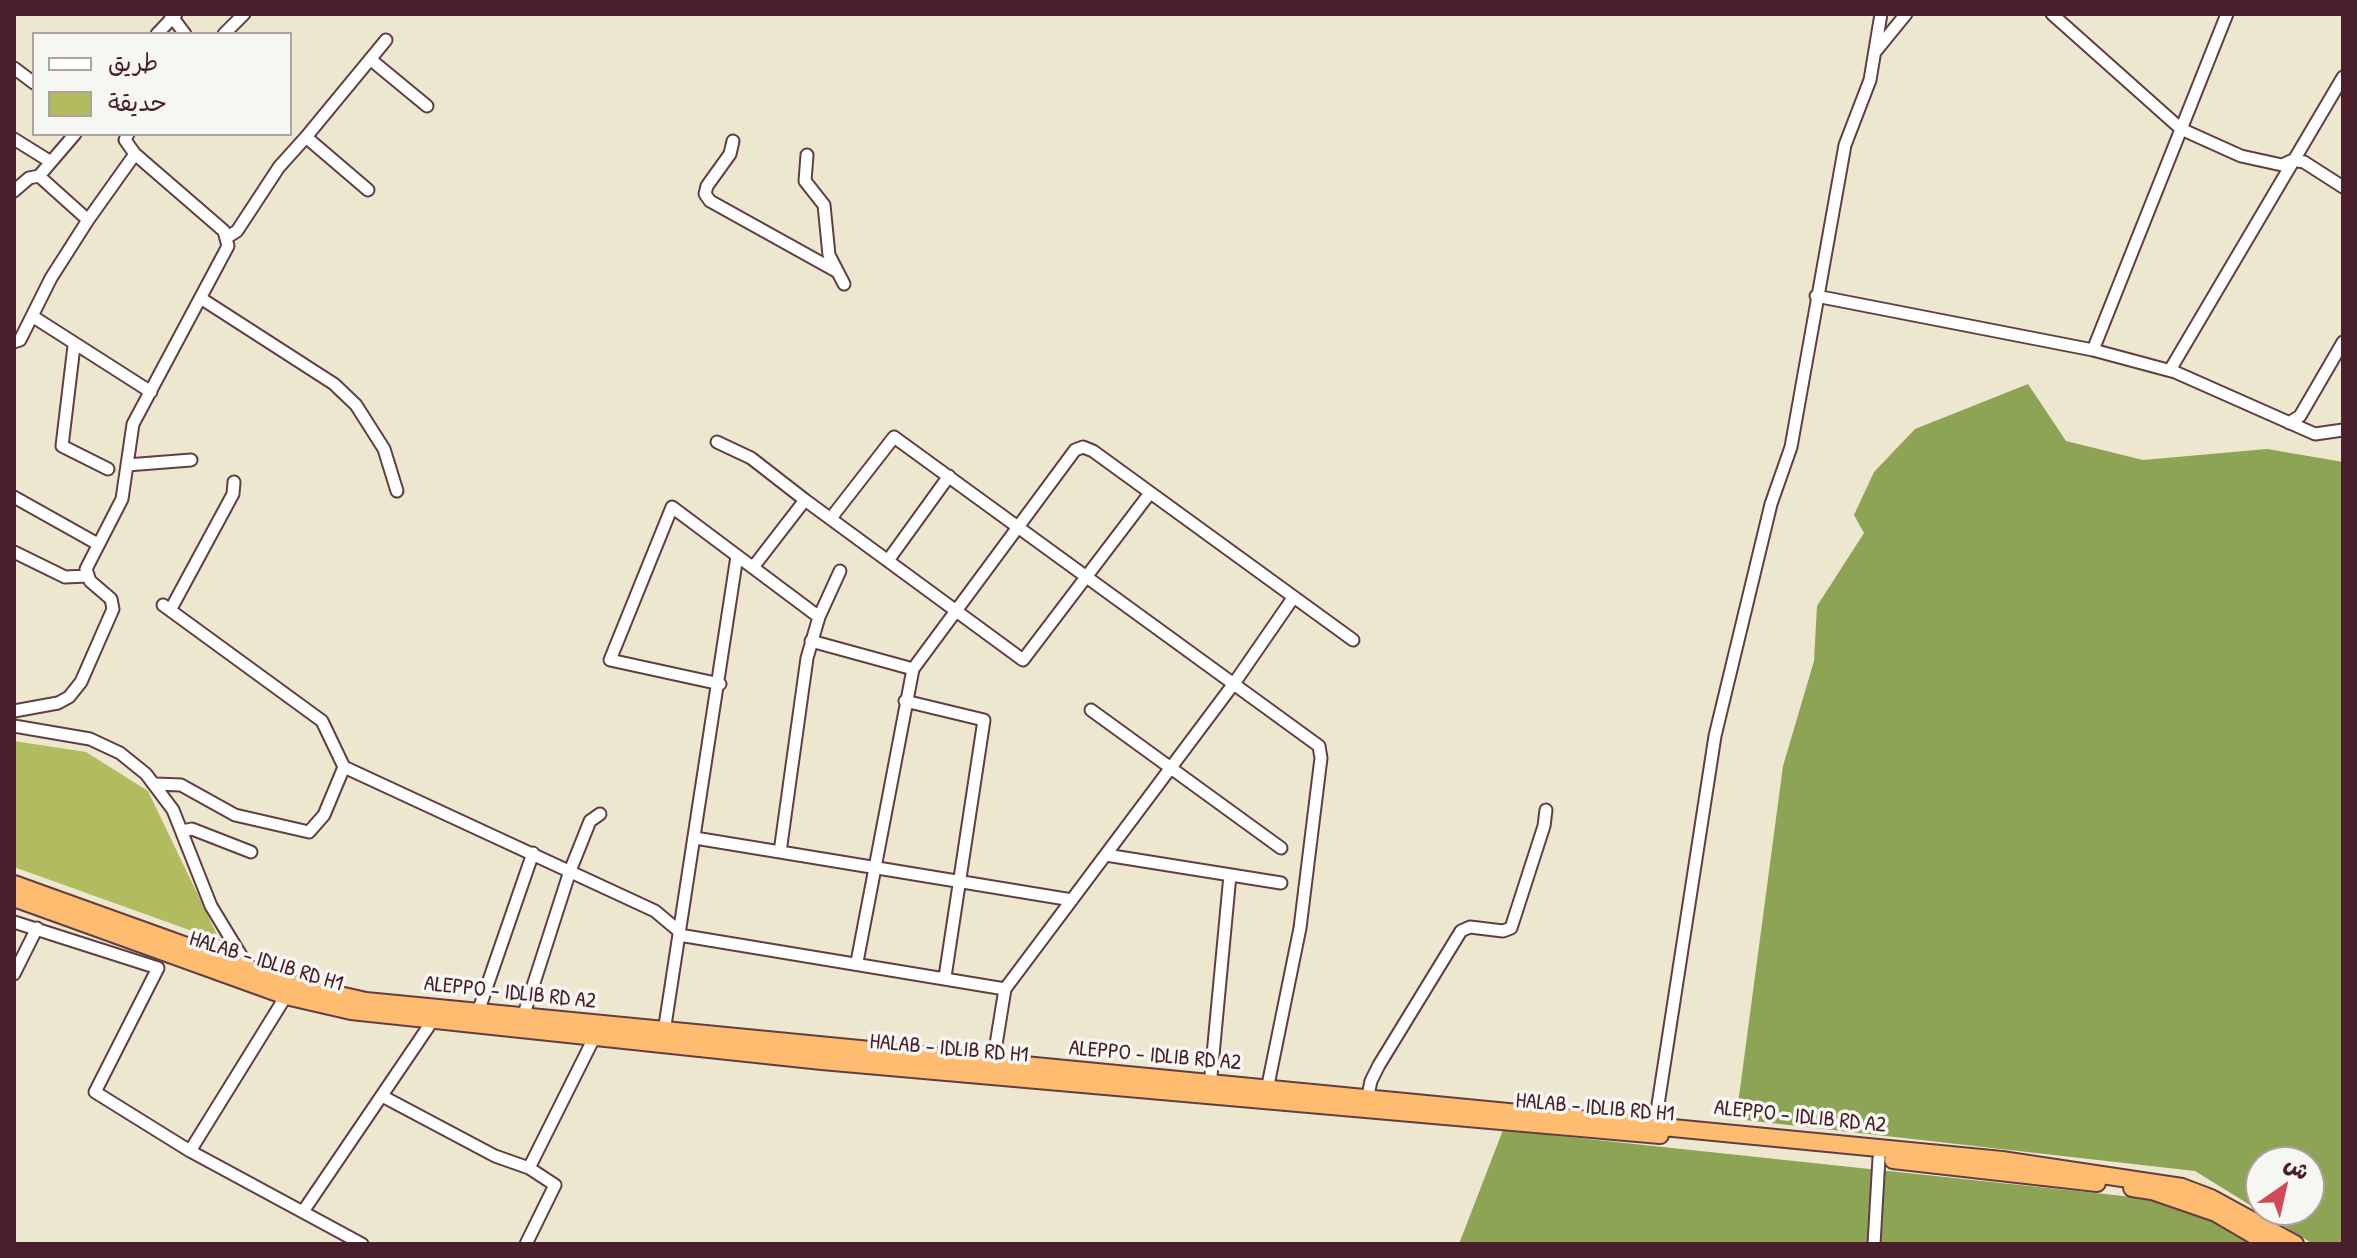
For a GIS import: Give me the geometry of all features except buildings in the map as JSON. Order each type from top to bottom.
[{"type":"highway","name":"ALEPPO - IDLIB RD A2","points":[[14,884],[329,994],[993,1069],[2002,1160],[2159,1181],[2211,1198],[2295,1244]]},
{"type":"highway","name":"HALAB - IDLIB RD H1","points":[[14,898],[286,996],[351,1011],[594,1038],[993,1069]]},
{"type":"highway","name":"HALAB - IDLIB RD H1","points":[[1654,1129],[2152,1191],[2216,1213],[2269,1244]]},
{"type":"street","points":[[226,32],[244,14]]},
{"type":"street","points":[[1654,1129],[1715,736],[1771,504],[1791,447],[1845,145],[1870,80],[1881,14]]},
{"type":"street","points":[[1875,52],[1906,14]]},
{"type":"street","points":[[2052,14],[2181,129],[2241,156],[2282,165],[2293,160],[2304,162],[2343,187]]},
{"type":"street","points":[[2093,350],[2227,14]]},
{"type":"street","points":[[159,32],[173,15],[184,32]]},
{"type":"street","points":[[226,238],[237,231],[279,167],[386,40]]},
{"type":"street","points":[[370,59],[427,106]]},
{"type":"street","points":[[14,68],[32,82]]},
{"type":"street","points":[[2170,370],[2343,77]]},
{"type":"street","points":[[14,191],[29,178],[39,176],[73,136]]},
{"type":"street","points":[[87,576],[88,560],[122,499],[133,424],[228,246],[224,231],[135,154],[122,136]]},
{"type":"street","points":[[306,137],[368,190]]},
{"type":"street","points":[[14,139],[51,162]]},
{"type":"street","points":[[733,141],[730,154],[707,186],[705,194],[710,201],[836,271]]},
{"type":"street","points":[[14,342],[20,340],[88,220],[135,154]]},
{"type":"street","points":[[807,155],[805,181],[824,205],[829,255],[844,284]]},
{"type":"street","points":[[39,176],[88,220]]},
{"type":"street","points":[[1816,296],[2093,350],[2170,370],[2315,434],[2343,430]]},
{"type":"street","points":[[202,299],[334,384],[356,405],[384,449],[397,491]]},
{"type":"street","points":[[32,316],[74,346],[151,392]]},
{"type":"street","points":[[2289,423],[2306,407],[2343,342]]},
{"type":"street","points":[[74,346],[62,446],[65,451],[108,469]]},
{"type":"street","points":[[831,518],[894,437],[1319,746],[1321,758],[1300,928],[1269,1080]]},
{"type":"street","points":[[717,442],[751,458],[1023,660],[1150,493]]},
{"type":"street","points":[[857,962],[913,669],[1016,525],[1075,450],[1083,447],[1353,640]]},
{"type":"street","points":[[127,465],[191,460]]},
{"type":"street","points":[[889,559],[949,476]]},
{"type":"street","points":[[234,482],[233,494],[168,605],[322,721],[344,767],[655,911],[680,933],[1005,989]]},
{"type":"street","points":[[14,497],[96,543]]},
{"type":"street","points":[[754,566],[805,500]]},
{"type":"street","points":[[720,684],[610,660],[672,507],[819,617]]},
{"type":"street","points":[[14,711],[58,703],[69,697],[81,682],[113,609],[108,594],[87,576],[65,577],[15,555]]},
{"type":"street","points":[[664,1032],[720,684],[737,556]]},
{"type":"street","points":[[780,852],[811,641],[840,571]]},
{"type":"street","points":[[993,1069],[1005,989],[1235,682],[1293,598]]},
{"type":"street","points":[[811,641],[913,669]]},
{"type":"street","points":[[905,701],[984,720],[945,977]]},
{"type":"street","points":[[1091,710],[1281,848]]},
{"type":"street","points":[[14,726],[73,734],[103,744],[135,764],[156,784],[182,831],[211,906],[248,968]]},
{"type":"street","points":[[156,784],[181,785],[235,815],[309,832],[324,815],[344,767]]},
{"type":"street","points":[[1366,1103],[1379,1065],[1461,931],[1470,927],[1503,931],[1511,928],[1544,826],[1546,810]]},
{"type":"street","points":[[523,1017],[570,871],[590,821],[600,814]]},
{"type":"street","points":[[182,831],[192,829],[251,852]]},
{"type":"street","points":[[695,838],[1072,900]]},
{"type":"street","points":[[478,1012],[533,853]]},
{"type":"street","points":[[1106,855],[1281,883]]},
{"type":"street","points":[[1211,1076],[1230,875]]},
{"type":"street","points":[[14,922],[158,968],[95,1092],[190,1151],[362,1244]]},
{"type":"street","points":[[14,974],[37,928]]},
{"type":"street","points":[[190,1151],[286,996]]},
{"type":"street","points":[[304,1210],[433,1020]]},
{"type":"street","points":[[529,1168],[594,1038]]},
{"type":"street","points":[[382,1096],[495,1156],[529,1168],[555,1185],[526,1244]]},
{"type":"street","points":[[1874,1244],[1879,1158]]},
{"type":"green space","points":[[2028,384],[2066,441],[2143,460],[2267,449],[2343,462],[2343,1244],[2313,1244],[2284,1226],[2325,1226],[2325,1146],[2245,1146],[2245,1202],[2195,1171],[1736,1119],[1783,766],[1814,661],[1817,606],[1864,533],[1854,515],[1874,472],[1915,429]]},
{"type":"green space","points":[[14,741],[86,752],[148,791],[220,941],[14,867]]},
{"type":"green space","points":[[1503,1130],[2142,1198],[2203,1215],[2255,1244],[1459,1244]]}]
